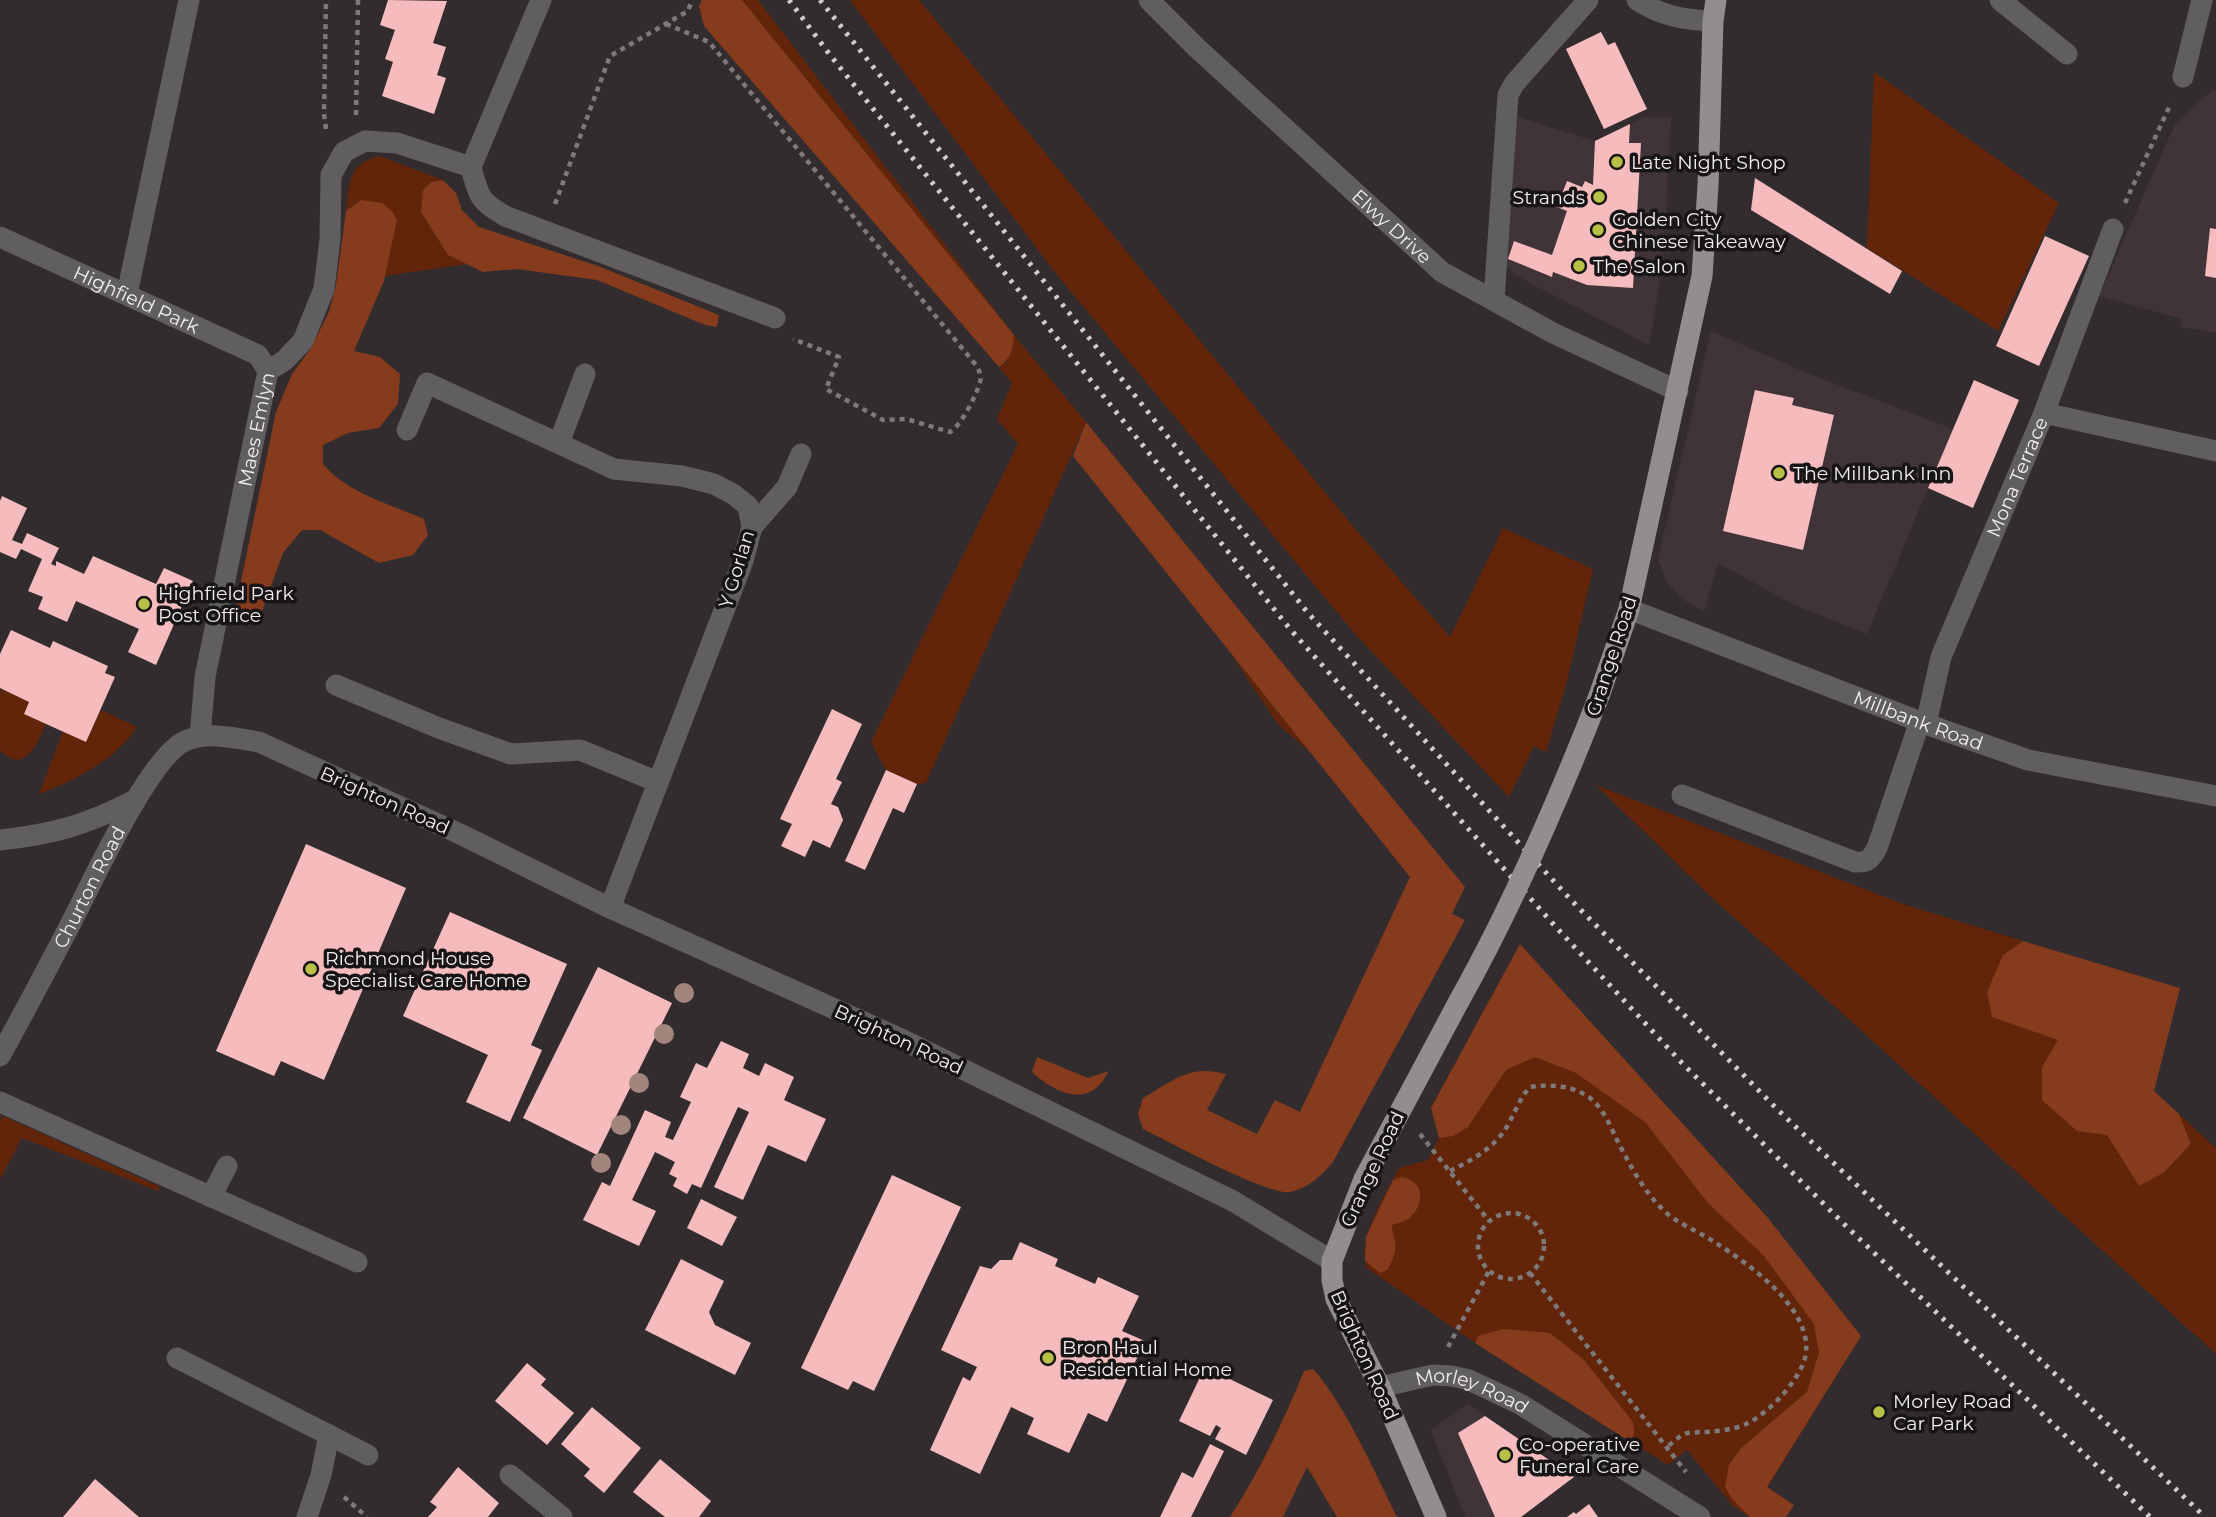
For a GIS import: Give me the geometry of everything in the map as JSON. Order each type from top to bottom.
[{"type":"main road","name":"Grange Road","points":[[1332,1261],[1364,1179],[1399,1109],[1502,922],[1563,789],[1600,696],[1629,609],[1702,276],[1716,0]]},
{"type":"main road","name":"Brighton Road","points":[[1332,1261],[1336,1299],[1380,1388],[1436,1517]]},
{"type":"street","points":[[127,294],[189,0]]},
{"type":"street","points":[[541,0],[471,167],[476,187],[485,204],[505,216],[775,318]]},
{"type":"street","name":"Elwy Drive","points":[[1149,0],[1198,49],[1442,272],[1553,333],[1678,391]]},
{"type":"street","points":[[1494,300],[1507,95],[1588,0]]},
{"type":"street","points":[[1637,0],[1661,14],[1687,20],[1713,21]]},
{"type":"street","points":[[2000,0],[2067,54]]},
{"type":"street","points":[[2183,77],[2202,0]]},
{"type":"street","points":[[331,175],[344,152],[365,141],[397,143],[471,167]]},
{"type":"street","name":"Maes Emlyn","points":[[200,736],[205,677],[268,371],[285,360],[303,341],[324,289],[330,239],[331,175]]},
{"type":"street","name":"Mona Terrace","points":[[1682,795],[1855,862],[1865,863],[1871,860],[1923,723],[1941,657],[2044,413],[2113,229]]},
{"type":"street","name":"Highfield Park","points":[[0,237],[258,355],[268,371]]},
{"type":"street","points":[[559,443],[585,374]]},
{"type":"street","name":"Y Gorlan","points":[[407,430],[427,383],[614,469],[682,476],[714,484],[748,506],[752,527],[743,561],[610,908]]},
{"type":"street","points":[[2044,413],[2216,452]]},
{"type":"street","points":[[752,527],[787,487],[801,454]]},
{"type":"street","name":"Millbank Road","points":[[1629,609],[1923,723],[2028,760],[2216,796]]},
{"type":"street","points":[[336,685],[512,754],[580,750],[658,782]]},
{"type":"street","name":"Churton Road","points":[[0,1056],[135,800],[165,758],[183,742],[200,736]]},
{"type":"street","name":"Brighton Road","points":[[200,736],[228,737],[259,743],[460,834],[610,908],[899,1038],[1162,1166],[1233,1201],[1332,1261]]},
{"type":"street","points":[[0,840],[69,829],[100,818],[135,800]]},
{"type":"street","points":[[0,1102],[357,1262]]},
{"type":"street","points":[[211,1197],[227,1166]]},
{"type":"street","points":[[177,1358],[368,1455]]},
{"type":"street","name":"Morley Road","points":[[1380,1388],[1433,1376],[1469,1380],[1520,1404],[1700,1517]]},
{"type":"street","points":[[307,1517],[321,1475],[329,1435]]},
{"type":"street","points":[[510,1475],[553,1514]]},
{"type":"path","points":[[326,0],[324,114],[331,175]]},
{"type":"path","points":[[355,146],[358,0]]},
{"type":"path","points":[[545,231],[610,56],[688,10],[692,0]]},
{"type":"path","points":[[666,24],[709,42],[976,365],[981,374],[980,383],[958,428],[950,432],[906,419],[883,420],[826,389],[838,357],[772,331],[775,318]]},
{"type":"path","points":[[2113,229],[2183,77]]},
{"type":"path","points":[[1450,1171],[1479,1157],[1499,1138],[1510,1122],[1518,1100],[1530,1087],[1551,1084],[1571,1088],[1592,1099],[1607,1119],[1640,1182],[1654,1201],[1672,1217],[1726,1250],[1786,1300],[1800,1319],[1807,1341],[1804,1360],[1789,1386],[1771,1406],[1746,1424],[1686,1433],[1667,1447]]},
{"type":"path","points":[[1399,1109],[1489,1221]]},
{"type":"path","points":[[1509,1213],[1529,1219],[1537,1226],[1544,1245],[1538,1265],[1530,1273],[1509,1280],[1489,1271],[1478,1252],[1478,1241],[1489,1221],[1509,1213]]},
{"type":"path","points":[[1433,1376],[1489,1271]]},
{"type":"path","points":[[1530,1273],[1694,1482],[1678,1504]]},
{"type":"shaded area","points":[[702,0],[742,0],[1014,335],[1011,353],[1003,364],[999,367],[704,26],[699,6]]},
{"type":"shaded area","points":[[742,0],[758,0],[1014,335]]},
{"type":"shaded area","points":[[850,0],[919,0],[1357,531],[1450,637],[1503,528],[1593,569],[1567,681],[1546,752],[1534,746],[1509,797],[1356,635],[1053,270]]},
{"type":"shaded area","points":[[1874,72],[2059,203],[1998,331],[1867,248]]},
{"type":"shaded area","points":[[2212,90],[2216,91],[2216,333],[2180,327],[2182,319],[2099,296],[2175,124]]},
{"type":"shaded area","points":[[1515,116],[1595,141],[1645,117],[1671,117],[1663,264],[1649,345],[1528,282],[1511,271],[1503,259]]},
{"type":"shaded area","points":[[380,156],[443,180],[431,182],[421,212],[448,255],[467,264],[385,276],[397,220],[361,200],[346,211],[350,184],[356,169],[369,159]]},
{"type":"shaded area","points":[[443,180],[456,193],[462,210],[479,227],[598,266],[719,315],[717,327],[705,325],[597,280],[517,269],[483,272],[448,255],[421,212],[423,190],[431,182]]},
{"type":"shaded area","points":[[361,200],[382,203],[392,211],[397,220],[384,281],[354,351],[380,357],[400,374],[398,404],[379,428],[348,433],[323,445],[323,464],[344,483],[383,503],[424,519],[428,535],[413,555],[379,563],[320,530],[302,530],[283,553],[262,611],[250,619],[236,619],[235,610],[276,412],[292,374],[311,348],[329,312],[336,285],[346,211]]},
{"type":"shaded area","points":[[1711,331],[1807,373],[1953,429],[1867,634],[1792,604],[1718,563],[1704,612],[1679,597],[1665,579],[1658,559]]},
{"type":"shaded area","points":[[1014,335],[1086,422],[926,783],[917,784],[886,770],[871,742],[1018,444],[997,419],[1012,383],[999,367],[1007,362]]},
{"type":"shaded area","points":[[1086,422],[1465,887],[1452,914],[1465,920],[1333,1162],[1314,1181],[1290,1192],[1261,1186],[1240,1177],[1143,1129],[1138,1114],[1143,1098],[1182,1076],[1213,1071],[1226,1074],[1207,1110],[1257,1134],[1275,1100],[1300,1112],[1410,877],[1073,456]]},
{"type":"shaded area","points":[[1230,653],[1311,753],[1278,724]]},
{"type":"shaded area","points":[[2,689],[29,702],[24,714],[46,724],[29,754],[16,760],[0,750]]},
{"type":"shaded area","points":[[101,710],[137,727],[118,750],[93,768],[39,794],[63,731],[86,742]]},
{"type":"shaded area","points":[[1596,785],[1903,904],[2023,941],[2003,955],[1992,1017],[2059,1040],[2042,1067],[2077,1131],[2107,1134],[2139,1186],[2191,1144],[2179,1114],[2216,1148],[2216,1354],[1712,898]]},
{"type":"shaded area","points":[[2023,941],[2180,988],[2154,1091],[2179,1114],[2191,1144],[2163,1173],[2139,1186],[2107,1135],[2077,1131],[2042,1100],[2042,1067],[2058,1040],[1992,1017],[1987,992],[2003,955]]},
{"type":"shaded area","points":[[1520,944],[1861,1336],[1749,1517],[1732,1505],[1687,1450],[1668,1465],[1468,1338],[1367,1268],[1366,1244],[1380,1203],[1399,1168],[1428,1160],[1439,1138],[1431,1108]]},
{"type":"shaded area","points":[[1520,944],[1768,1218],[1861,1336],[1767,1487],[1794,1505],[1786,1517],[1750,1517],[1732,1499],[1725,1487],[1729,1465],[1741,1448],[1807,1392],[1819,1352],[1814,1324],[1764,1256],[1708,1203],[1645,1122],[1576,1073],[1535,1057],[1506,1070],[1468,1127],[1453,1136],[1439,1138],[1431,1108]]},
{"type":"shaded area","points":[[1037,1057],[1088,1078],[1109,1071],[1095,1089],[1079,1095],[1070,1094],[1045,1083],[1032,1072]]},
{"type":"shaded area","points":[[3,1116],[160,1187],[158,1191],[22,1138],[0,1179],[0,1121]]},
{"type":"shaded area","points":[[1402,1177],[1415,1183],[1420,1201],[1414,1214],[1392,1225],[1395,1253],[1387,1270],[1380,1273],[1365,1261],[1366,1237],[1393,1180]]},
{"type":"shaded area","points":[[1503,1329],[1550,1333],[1584,1360],[1633,1422],[1632,1443],[1475,1343],[1478,1336]]},
{"type":"shaded area","points":[[1313,1369],[1348,1420],[1397,1517],[1337,1517],[1307,1467],[1283,1517],[1230,1517],[1270,1446],[1304,1371]]},
{"type":"shaded area","name":"Co-operative Funeral Care","points":[[1468,1404],[1574,1477],[1521,1517],[1465,1517],[1431,1430]]},
{"type":"building","points":[[388,0],[447,1],[433,43],[446,47],[437,75],[446,78],[434,114],[382,96],[393,62],[385,59],[395,30],[380,25]]},
{"type":"building","points":[[1601,32],[1608,45],[1615,42],[1647,109],[1604,129],[1566,49]]},
{"type":"building","points":[[1630,124],[1629,143],[1641,143],[1633,288],[1587,285],[1553,272],[1552,277],[1508,259],[1514,241],[1552,255],[1567,211],[1557,207],[1567,181],[1582,187],[1585,181],[1593,185],[1595,141]]},
{"type":"building","points":[[1755,178],[1902,271],[1890,294],[1751,210]]},
{"type":"building","points":[[2210,228],[2216,229],[2216,278],[2205,276]]},
{"type":"building","points":[[2045,236],[2089,256],[2039,366],[1996,346]]},
{"type":"building","points":[[1974,380],[2019,400],[1973,508],[1928,488]]},
{"type":"building","name":"The Millbank Inn","points":[[1755,390],[1794,398],[1792,405],[1834,415],[1803,550],[1723,531]]},
{"type":"building","points":[[2,496],[27,508],[12,540],[22,544],[27,533],[59,548],[51,564],[56,566],[56,561],[84,574],[93,556],[156,584],[164,568],[193,581],[156,665],[128,652],[139,629],[76,601],[67,622],[38,609],[43,597],[28,591],[42,559],[21,549],[16,559],[0,552]]},
{"type":"building","points":[[11,630],[50,648],[53,641],[108,666],[105,673],[115,677],[86,742],[24,714],[29,702],[0,688],[0,654]]},
{"type":"building","points":[[832,709],[862,724],[836,779],[842,782],[831,804],[838,807],[843,820],[830,848],[813,840],[805,857],[781,846],[792,824],[780,819]]},
{"type":"building","points":[[886,770],[917,784],[904,813],[893,808],[865,870],[845,861]]},
{"type":"building","name":"Richmond House Specialist Care Home","points":[[306,844],[406,888],[324,1080],[281,1061],[274,1076],[216,1051]]},
{"type":"building","points":[[450,912],[567,964],[531,1045],[542,1050],[510,1122],[466,1102],[488,1055],[403,1016]]},
{"type":"building","points":[[598,967],[672,1003],[597,1155],[523,1118]]},
{"type":"building","points":[[721,1041],[749,1054],[743,1068],[759,1076],[765,1063],[794,1077],[784,1100],[826,1119],[806,1162],[768,1145],[743,1200],[714,1187],[749,1112],[738,1107],[701,1188],[692,1184],[687,1194],[673,1186],[677,1178],[669,1174],[675,1162],[655,1152],[632,1200],[656,1211],[639,1246],[583,1220],[602,1182],[610,1186],[645,1110],[671,1122],[665,1137],[673,1140],[691,1102],[680,1097],[696,1063],[707,1068]]},
{"type":"building","points":[[892,1175],[961,1207],[874,1391],[853,1381],[848,1390],[801,1368]]},
{"type":"building","points":[[701,1199],[737,1217],[722,1246],[687,1228]]},
{"type":"building","name":"Bron Haul Residential Home","points":[[1020,1242],[1058,1259],[1055,1266],[1095,1284],[1098,1277],[1139,1296],[1122,1331],[1145,1341],[1107,1422],[1088,1413],[1069,1453],[1027,1434],[1034,1418],[1011,1407],[980,1474],[930,1450],[963,1377],[970,1381],[977,1367],[941,1350],[980,1266],[991,1269],[1000,1260],[1012,1260]]},
{"type":"building","points":[[681,1259],[724,1281],[709,1312],[715,1325],[751,1343],[735,1375],[645,1330]]},
{"type":"building","points":[[527,1363],[546,1379],[541,1385],[574,1413],[547,1445],[495,1401]]},
{"type":"building","points":[[1205,1367],[1273,1400],[1246,1455],[1215,1439],[1221,1428],[1216,1425],[1210,1436],[1179,1421]]},
{"type":"building","points":[[592,1407],[641,1448],[604,1493],[584,1476],[590,1469],[561,1444]]},
{"type":"building","name":"Co-operative Funeral Care","points":[[1485,1416],[1574,1477],[1521,1517],[1495,1517],[1458,1433]]},
{"type":"building","points":[[1210,1444],[1224,1451],[1191,1517],[1160,1517],[1182,1472],[1193,1478]]},
{"type":"building","points":[[660,1459],[711,1501],[699,1517],[665,1517],[633,1492]]},
{"type":"building","points":[[458,1467],[499,1503],[488,1517],[428,1517],[437,1507],[430,1502]]},
{"type":"building","points":[[95,1479],[139,1517],[63,1517]]},
{"type":"building","points":[[1589,1504],[1598,1517],[1567,1517],[1574,1512],[1576,1514]]},
{"type":"railway","points":[[789,0],[830,55],[1290,629],[1555,926],[1682,1063],[1845,1225],[2150,1517]]},
{"type":"railway","points":[[820,0],[1308,613],[1572,901],[1778,1110],[2205,1517]]},
{"type":"place","name":"Late Night Shop","points":[[1617,162]]},
{"type":"place","name":"Strands","points":[[1599,197]]},
{"type":"place","name":"Golden City Chinese Takeaway","points":[[1598,230]]},
{"type":"place","name":"The Salon","points":[[1579,266]]},
{"type":"place","name":"The Millbank Inn","points":[[1779,473]]},
{"type":"place","name":"Highfield Park Post Office","points":[[144,604]]},
{"type":"place","name":"Richmond House Specialist Care Home","points":[[311,969]]},
{"type":"place","name":"Bron Haul Residential Home","points":[[1048,1358]]},
{"type":"place","name":"Morley Road Car Park","points":[[1879,1412]]},
{"type":"place","name":"Co-operative Funeral Care","points":[[1505,1455]]}]
